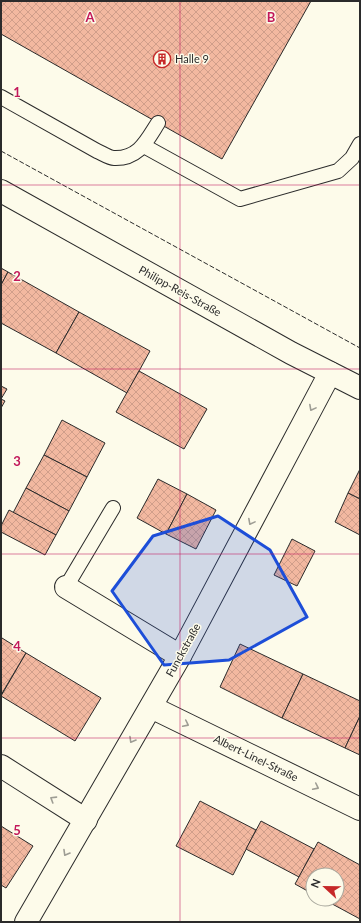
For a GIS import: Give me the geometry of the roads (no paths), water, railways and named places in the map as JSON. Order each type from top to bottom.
[{"type":"street","name":"Philipp-Reis-Straße","points":[[1,191],[291,353],[360,388]]},
{"type":"street","name":"Funckstraße","points":[[26,922],[180,656],[330,373]]},
{"type":"street","points":[[66,587],[180,656]]},
{"type":"street","name":"Albert-Linel-Straße","points":[[151,707],[360,809]]},
{"type":"street","points":[[1,766],[86,820]]},
{"type":"lane","points":[[1,97],[97,151],[114,158],[130,156],[144,146],[158,123]]},
{"type":"lane","points":[[144,146],[240,199],[338,171],[352,158],[360,144]]},
{"type":"lane","points":[[66,587],[113,508]]},
{"type":"place","name":"Halle 9","points":[[162,59]]}]
